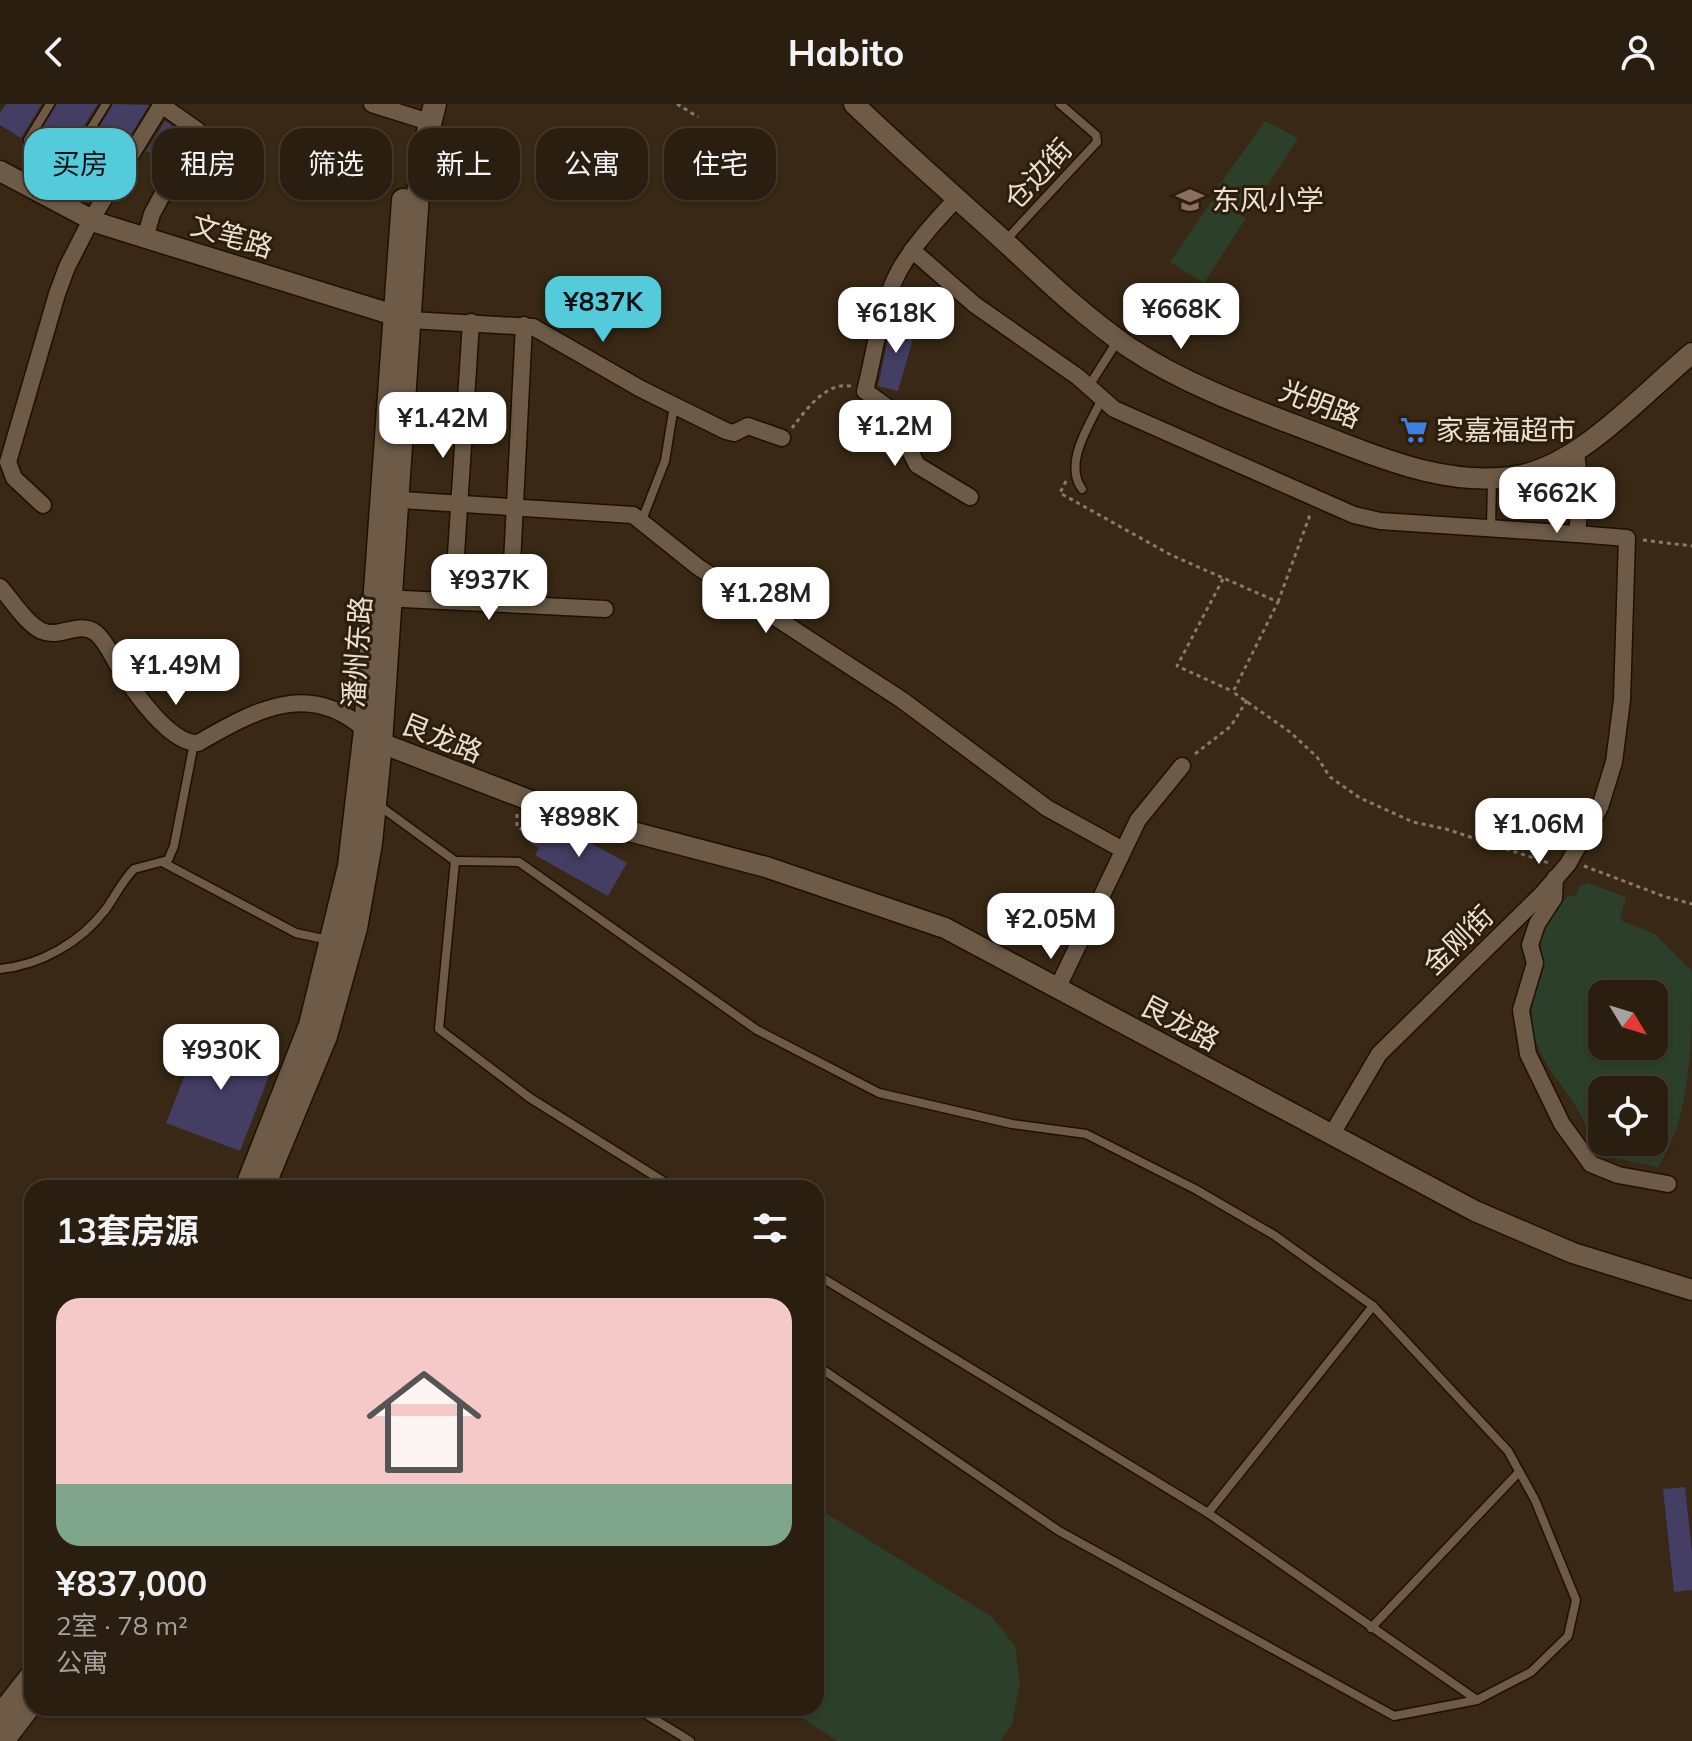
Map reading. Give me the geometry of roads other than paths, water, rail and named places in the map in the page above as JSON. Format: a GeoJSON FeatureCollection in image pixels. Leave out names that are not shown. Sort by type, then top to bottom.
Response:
{"type":"FeatureCollection","features":[{"type":"Feature","properties":{"kind":"main road","name":"潘州东路"},"geometry":{"type":"LineString","coordinates":[[266,1180],[326,1036],[367,799],[402,317],[425,112]]}},
{"type":"Feature","properties":{"kind":"main road","name":"潘州东路"},"geometry":{"type":"LineString","coordinates":[[249,1180],[343,941]]}},
{"type":"Feature","properties":{"kind":"main road"},"geometry":{"type":"LineString","coordinates":[[0,1716],[24,1685]]}},
{"type":"Feature","properties":{"kind":"main road"},"geometry":{"type":"LineString","coordinates":[[4,1739],[24,1713]]}},
{"type":"Feature","properties":{"kind":"street"},"geometry":{"type":"LineString","coordinates":[[43,505],[14,478],[9,467],[9,456],[57,294],[91,220],[161,104],[197,130],[152,214],[145,238]]}},
{"type":"Feature","properties":{"kind":"street"},"geometry":{"type":"LineString","coordinates":[[372,104],[425,112]]}},
{"type":"Feature","properties":{"kind":"street","name":"光明路"},"geometry":{"type":"LineString","coordinates":[[854,104],[1072,304],[1119,340],[1161,366],[1220,395],[1353,448],[1418,469],[1463,478],[1522,475],[1576,453],[1692,353]]}},
{"type":"Feature","properties":{"kind":"street","name":"文笔路"},"geometry":{"type":"LineString","coordinates":[[0,171],[91,220],[402,317]]}},
{"type":"Feature","properties":{"kind":"street"},"geometry":{"type":"LineString","coordinates":[[957,198],[912,250],[893,284],[865,391],[908,422],[910,451],[917,465],[970,497]]}},
{"type":"Feature","properties":{"kind":"street"},"geometry":{"type":"LineString","coordinates":[[912,250],[997,322],[1089,386],[1117,411],[1354,515],[1380,521],[1577,534],[1581,492],[1576,453]]}},
{"type":"Feature","properties":{"kind":"street"},"geometry":{"type":"LineString","coordinates":[[402,317],[536,328],[731,433],[748,426],[782,438]]}},
{"type":"Feature","properties":{"kind":"street"},"geometry":{"type":"LineString","coordinates":[[453,601],[471,322]]}},
{"type":"Feature","properties":{"kind":"street"},"geometry":{"type":"LineString","coordinates":[[510,603],[524,325]]}},
{"type":"Feature","properties":{"kind":"street"},"geometry":{"type":"LineString","coordinates":[[389,499],[629,514],[642,520],[698,567],[902,700],[1047,808],[1123,850]]}},
{"type":"Feature","properties":{"kind":"street","name":"金刚街"},"geometry":{"type":"LineString","coordinates":[[1332,1134],[1379,1054],[1563,869],[1600,807],[1614,762],[1622,700],[1627,538],[1577,534]]}},
{"type":"Feature","properties":{"kind":"street"},"geometry":{"type":"LineString","coordinates":[[0,587],[40,630],[57,633],[82,628],[98,635],[133,690],[180,738],[194,743],[258,710],[289,704],[335,708],[373,737]]}},
{"type":"Feature","properties":{"kind":"street"},"geometry":{"type":"LineString","coordinates":[[382,598],[605,609]]}},
{"type":"Feature","properties":{"kind":"street","name":"艮龙路"},"geometry":{"type":"LineString","coordinates":[[373,737],[568,815],[766,867],[945,928],[1475,1211],[1529,1236],[1692,1290]]}},
{"type":"Feature","properties":{"kind":"street"},"geometry":{"type":"LineString","coordinates":[[1057,989],[1138,820],[1182,766]]}},
{"type":"Feature","properties":{"kind":"street"},"geometry":{"type":"LineString","coordinates":[[1563,869],[1554,898],[1537,924],[1530,945],[1535,963],[1521,1010],[1528,1054],[1562,1124],[1591,1164],[1618,1175],[1668,1184]]}},
{"type":"Feature","properties":{"kind":"lane"},"geometry":{"type":"LineString","coordinates":[[35,128],[50,104]]}},
{"type":"Feature","properties":{"kind":"lane"},"geometry":{"type":"LineString","coordinates":[[91,128],[106,104]]}},
{"type":"Feature","properties":{"kind":"lane","name":"仓边街"},"geometry":{"type":"LineString","coordinates":[[1005,241],[1097,142],[1096,135],[1060,104]]}},
{"type":"Feature","properties":{"kind":"lane"},"geometry":{"type":"LineString","coordinates":[[1089,386],[1119,340]]}},
{"type":"Feature","properties":{"kind":"lane"},"geometry":{"type":"LineString","coordinates":[[1082,489],[1075,474],[1077,458],[1102,398]]}},
{"type":"Feature","properties":{"kind":"lane"},"geometry":{"type":"LineString","coordinates":[[642,520],[665,461],[674,405]]}},
{"type":"Feature","properties":{"kind":"lane"},"geometry":{"type":"LineString","coordinates":[[1491,478],[1491,530]]}},
{"type":"Feature","properties":{"kind":"lane"},"geometry":{"type":"LineString","coordinates":[[164,863],[174,846],[194,743]]}},
{"type":"Feature","properties":{"kind":"lane"},"geometry":{"type":"LineString","coordinates":[[367,799],[455,861],[519,862],[757,1030],[879,1093],[1012,1124],[1086,1134],[1195,1189],[1274,1235],[1373,1306],[1508,1451],[1535,1500],[1576,1600],[1568,1636],[1531,1672],[1477,1700],[1394,1716],[1059,1531],[824,1370]]}},
{"type":"Feature","properties":{"kind":"lane"},"geometry":{"type":"LineString","coordinates":[[455,861],[439,1029],[530,1098],[661,1180]]}},
{"type":"Feature","properties":{"kind":"lane"},"geometry":{"type":"LineString","coordinates":[[0,969],[40,959],[70,944],[102,914],[134,869],[164,863],[296,933],[343,941]]}},
{"type":"Feature","properties":{"kind":"lane"},"geometry":{"type":"LineString","coordinates":[[824,1279],[1208,1513],[1477,1700]]}},
{"type":"Feature","properties":{"kind":"lane"},"geometry":{"type":"LineString","coordinates":[[1208,1513],[1373,1306]]}},
{"type":"Feature","properties":{"kind":"lane"},"geometry":{"type":"LineString","coordinates":[[1371,1628],[1519,1472]]}},
{"type":"Feature","properties":{"kind":"lane"},"geometry":{"type":"LineString","coordinates":[[649,1716],[690,1741]]}},
{"type":"Feature","properties":{"kind":"place","name":"东风小学"},"geometry":{"type":"Point","coordinates":[1190,200]}},
{"type":"Feature","properties":{"kind":"place","name":"家嘉福超市"},"geometry":{"type":"Point","coordinates":[1414,430]}}]}
